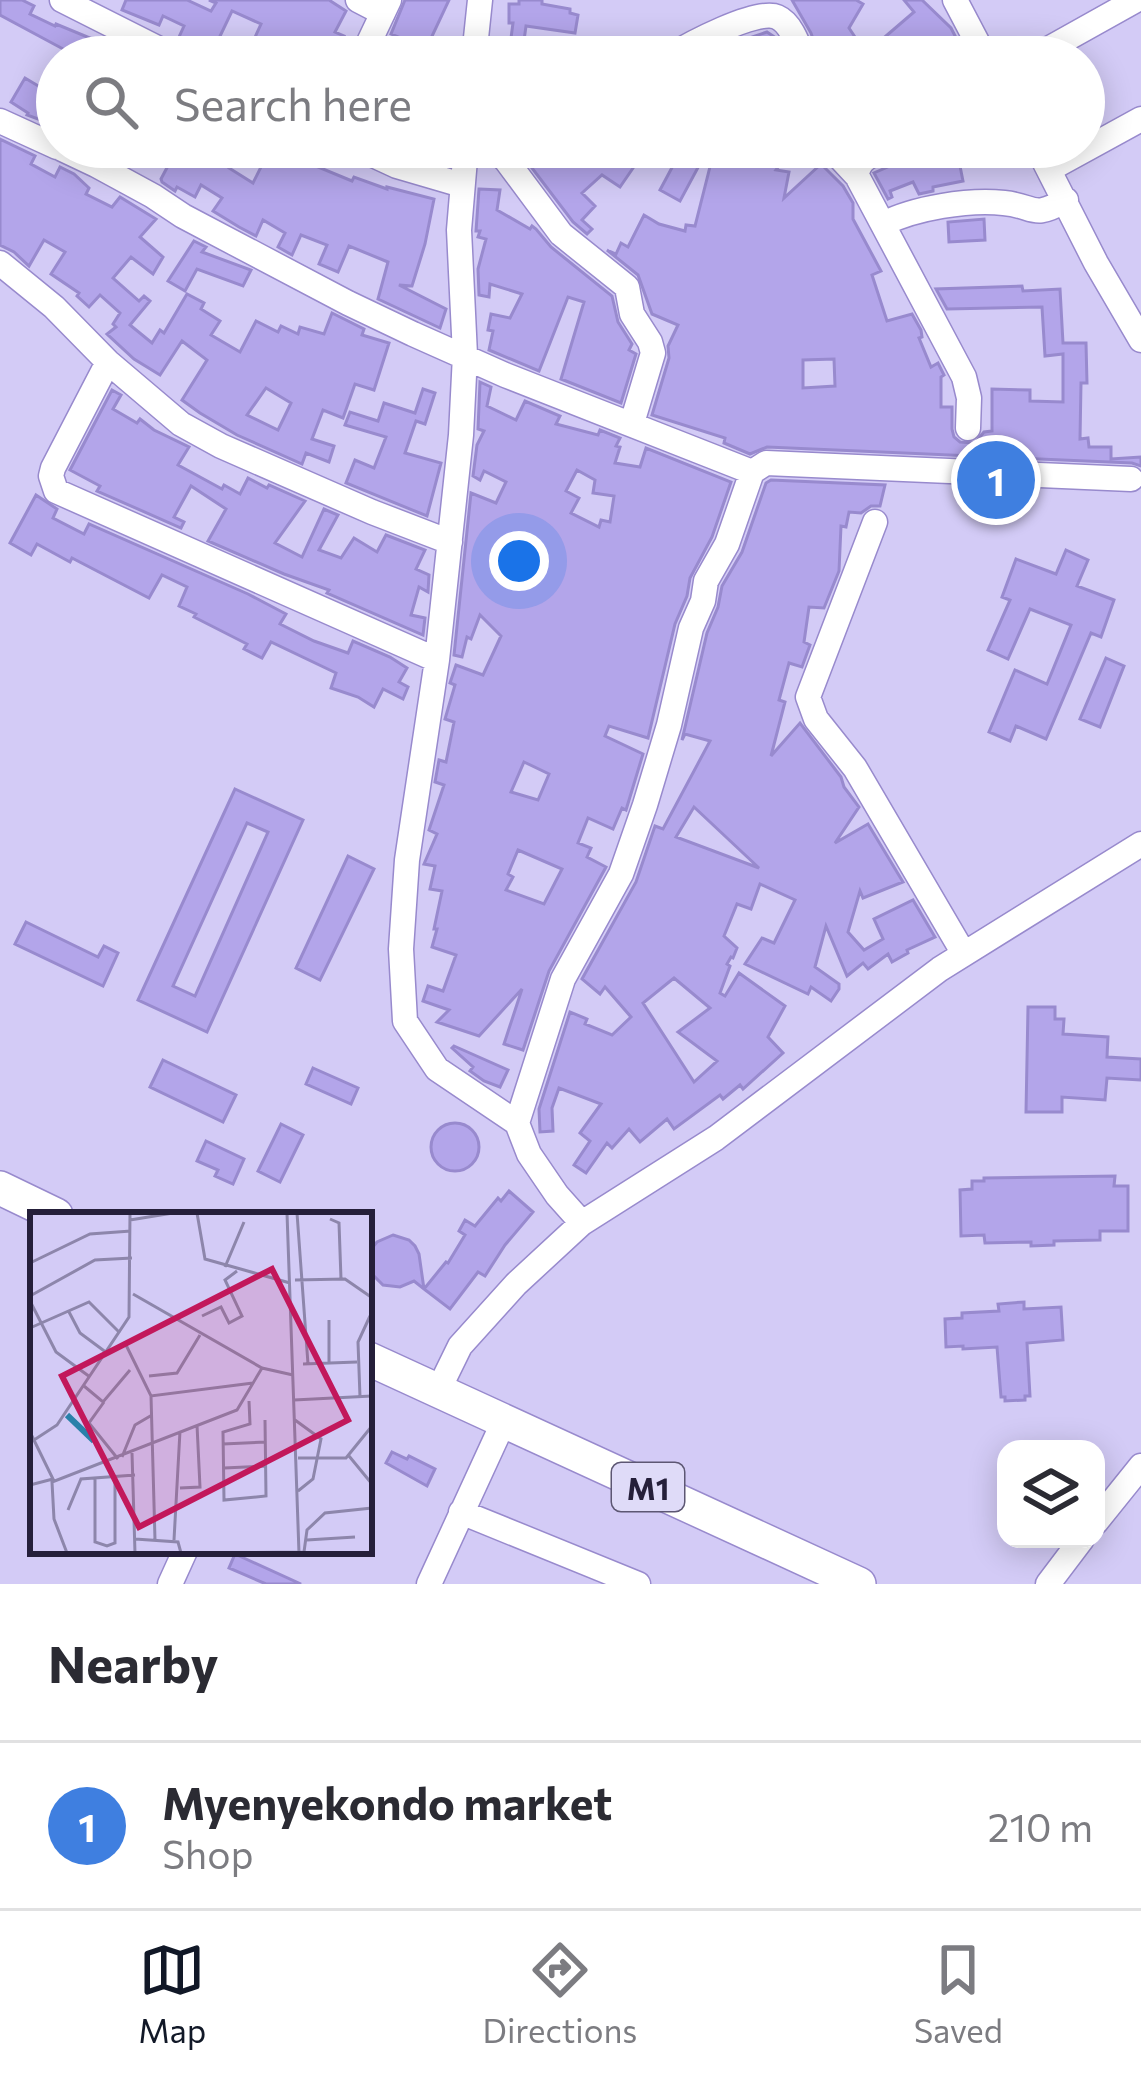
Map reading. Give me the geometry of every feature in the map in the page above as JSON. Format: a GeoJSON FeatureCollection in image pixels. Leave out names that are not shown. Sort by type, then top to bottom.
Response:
{"type":"FeatureCollection","features":[{"type":"Feature","properties":{"kind":"highway"},"geometry":{"type":"LineString","coordinates":[[0,1188],[50,1212]]}},
{"type":"Feature","properties":{"kind":"highway","name":"M1"},"geometry":{"type":"LineString","coordinates":[[372,1360],[859,1584]]}},
{"type":"Feature","properties":{"kind":"street"},"geometry":{"type":"LineString","coordinates":[[62,0],[133,36]]}},
{"type":"Feature","properties":{"kind":"street"},"geometry":{"type":"LineString","coordinates":[[358,0],[386,6],[372,36]]}},
{"type":"Feature","properties":{"kind":"street"},"geometry":{"type":"LineString","coordinates":[[476,36],[480,0]]}},
{"type":"Feature","properties":{"kind":"street"},"geometry":{"type":"LineString","coordinates":[[955,0],[974,36]]}},
{"type":"Feature","properties":{"kind":"street"},"geometry":{"type":"LineString","coordinates":[[1072,36],[1136,0]]}},
{"type":"Feature","properties":{"kind":"street"},"geometry":{"type":"LineString","coordinates":[[711,36],[769,15],[783,20],[793,36]]}},
{"type":"Feature","properties":{"kind":"street"},"geometry":{"type":"LineString","coordinates":[[1105,133],[1141,119]]}},
{"type":"Feature","properties":{"kind":"street"},"geometry":{"type":"LineString","coordinates":[[0,121],[36,137]]}},
{"type":"Feature","properties":{"kind":"street"},"geometry":{"type":"LineString","coordinates":[[103,168],[183,217],[348,304],[505,375],[752,472]]}},
{"type":"Feature","properties":{"kind":"street"},"geometry":{"type":"LineString","coordinates":[[404,168],[462,185]]}},
{"type":"Feature","properties":{"kind":"street"},"geometry":{"type":"LineString","coordinates":[[464,168],[459,230],[465,355],[461,436],[437,660],[407,860],[401,949],[405,1021],[437,1070],[517,1124],[529,1154],[582,1223]]}},
{"type":"Feature","properties":{"kind":"street"},"geometry":{"type":"LineString","coordinates":[[512,168],[561,234],[627,287],[632,314],[653,353],[632,423]]}},
{"type":"Feature","properties":{"kind":"street"},"geometry":{"type":"LineString","coordinates":[[848,168],[884,224],[964,377],[968,428]]}},
{"type":"Feature","properties":{"kind":"street"},"geometry":{"type":"LineString","coordinates":[[857,176],[858,168]]}},
{"type":"Feature","properties":{"kind":"street"},"geometry":{"type":"LineString","coordinates":[[1049,168],[1141,340]]}},
{"type":"Feature","properties":{"kind":"street"},"geometry":{"type":"LineString","coordinates":[[884,224],[918,210],[1006,203],[1037,212],[1066,200]]}},
{"type":"Feature","properties":{"kind":"street"},"geometry":{"type":"LineString","coordinates":[[0,263],[181,424],[372,512],[450,542]]}},
{"type":"Feature","properties":{"kind":"street"},"geometry":{"type":"LineString","coordinates":[[108,362],[53,467],[56,491],[437,660]]}},
{"type":"Feature","properties":{"kind":"street"},"geometry":{"type":"LineString","coordinates":[[517,1124],[566,971],[621,874],[669,725],[706,581],[728,544],[752,472],[766,463],[1131,479]]}},
{"type":"Feature","properties":{"kind":"street"},"geometry":{"type":"LineString","coordinates":[[875,523],[808,697],[816,718],[855,768],[964,954]]}},
{"type":"Feature","properties":{"kind":"street"},"geometry":{"type":"LineString","coordinates":[[438,1391],[460,1346],[516,1283],[582,1223],[716,1138],[964,954],[1141,844]]}},
{"type":"Feature","properties":{"kind":"street"},"geometry":{"type":"LineString","coordinates":[[429,1584],[504,1421]]}},
{"type":"Feature","properties":{"kind":"street"},"geometry":{"type":"LineString","coordinates":[[1105,1511],[1141,1466]]}},
{"type":"Feature","properties":{"kind":"street"},"geometry":{"type":"LineString","coordinates":[[461,1512],[638,1584]]}},
{"type":"Feature","properties":{"kind":"street"},"geometry":{"type":"LineString","coordinates":[[1048,1584],[1075,1548]]}},
{"type":"Feature","properties":{"kind":"street"},"geometry":{"type":"LineString","coordinates":[[170,1584],[184,1554]]}},
{"type":"Feature","properties":{"kind":"building"},"geometry":{"type":"Polygon","coordinates":[[[0,0],[22,0],[34,6],[30,14],[85,36],[39,36],[0,15],[0,0]]]}},
{"type":"Feature","properties":{"kind":"building"},"geometry":{"type":"Polygon","coordinates":[[[126,0],[187,0],[211,11],[216,3],[209,0],[329,0],[346,11],[335,32],[344,36],[256,36],[261,24],[232,11],[220,36],[179,36],[184,26],[163,16],[159,25],[122,10],[126,0]]]}},
{"type":"Feature","properties":{"kind":"building"},"geometry":{"type":"Polygon","coordinates":[[[405,0],[449,0],[432,36],[391,34],[405,0]]]}},
{"type":"Feature","properties":{"kind":"building"},"geometry":{"type":"Polygon","coordinates":[[[519,0],[542,0],[542,4],[570,9],[578,15],[575,33],[526,26],[525,36],[511,36],[509,4],[519,4],[519,0]]]}},
{"type":"Feature","properties":{"kind":"building"},"geometry":{"type":"Polygon","coordinates":[[[792,0],[863,4],[849,28],[854,36],[811,33],[792,0]]]}},
{"type":"Feature","properties":{"kind":"building"},"geometry":{"type":"Polygon","coordinates":[[[904,0],[922,0],[955,36],[886,36],[914,12],[904,0]]]}},
{"type":"Feature","properties":{"kind":"building"},"geometry":{"type":"Polygon","coordinates":[[[25,78],[36,85],[36,118],[11,102],[25,78]]]}},
{"type":"Feature","properties":{"kind":"building"},"geometry":{"type":"Polygon","coordinates":[[[0,139],[35,156],[31,164],[55,177],[60,168],[74,174],[89,188],[86,194],[112,207],[120,197],[156,219],[140,237],[163,257],[153,274],[131,257],[113,278],[139,301],[144,296],[150,301],[130,325],[152,343],[160,330],[164,333],[187,294],[204,303],[201,309],[220,321],[211,335],[240,352],[256,321],[278,332],[281,326],[298,334],[300,327],[324,334],[332,313],[364,329],[362,335],[389,343],[374,390],[355,384],[343,418],[323,410],[312,439],[334,446],[329,462],[306,453],[302,464],[237,435],[182,400],[207,360],[182,341],[160,375],[134,359],[107,334],[116,327],[113,324],[120,313],[100,295],[89,307],[79,293],[51,274],[65,252],[44,240],[29,266],[0,245],[0,139]],[[266,388],[247,415],[278,430],[291,403],[266,388]]]}},
{"type":"Feature","properties":{"kind":"building"},"geometry":{"type":"Polygon","coordinates":[[[167,168],[229,168],[253,183],[260,168],[320,168],[352,181],[354,177],[434,199],[412,286],[399,285],[446,309],[440,328],[378,299],[388,262],[349,246],[338,272],[319,264],[327,245],[301,235],[292,255],[278,247],[285,233],[263,220],[256,236],[213,211],[222,198],[201,185],[195,197],[177,187],[175,191],[161,179],[167,168]]]}},
{"type":"Feature","properties":{"kind":"building"},"geometry":{"type":"Polygon","coordinates":[[[532,168],[633,168],[620,187],[602,175],[582,193],[595,206],[582,220],[592,229],[587,234],[532,168]]]}},
{"type":"Feature","properties":{"kind":"building"},"geometry":{"type":"Polygon","coordinates":[[[672,168],[698,168],[680,201],[660,190],[672,168]]]}},
{"type":"Feature","properties":{"kind":"building"},"geometry":{"type":"Polygon","coordinates":[[[710,168],[789,172],[784,198],[817,168],[825,168],[853,203],[853,219],[881,271],[872,275],[887,321],[912,314],[931,367],[938,363],[944,375],[941,407],[952,407],[952,429],[960,442],[975,443],[984,432],[992,431],[992,389],[1030,390],[1030,401],[1063,402],[1063,354],[1045,356],[1042,307],[947,309],[936,289],[1060,289],[1063,343],[1086,343],[1080,439],[1088,438],[1089,447],[1111,447],[1111,459],[1141,457],[1141,466],[767,447],[750,454],[724,443],[725,438],[652,415],[669,358],[668,346],[678,325],[652,314],[638,275],[607,250],[616,254],[621,243],[628,247],[644,215],[685,231],[686,225],[695,226],[710,168]],[[834,359],[803,360],[803,388],[835,386],[834,359]]]}},
{"type":"Feature","properties":{"kind":"building"},"geometry":{"type":"Polygon","coordinates":[[[885,168],[960,168],[963,181],[919,194],[913,182],[890,191],[888,199],[874,173],[885,168]]]}},
{"type":"Feature","properties":{"kind":"building"},"geometry":{"type":"Polygon","coordinates":[[[479,189],[500,190],[497,210],[532,226],[612,296],[618,322],[632,344],[629,350],[636,354],[621,403],[561,379],[584,302],[568,297],[539,371],[489,350],[491,314],[510,318],[522,294],[490,284],[489,297],[479,295],[478,269],[486,239],[476,231],[479,189]]]}},
{"type":"Feature","properties":{"kind":"building"},"geometry":{"type":"Polygon","coordinates":[[[984,219],[985,240],[949,242],[948,222],[984,219]]]}},
{"type":"Feature","properties":{"kind":"building"},"geometry":{"type":"Polygon","coordinates":[[[194,241],[206,247],[202,252],[251,270],[243,286],[197,269],[185,291],[168,281],[194,241]]]}},
{"type":"Feature","properties":{"kind":"building"},"geometry":{"type":"Polygon","coordinates":[[[480,382],[491,387],[487,406],[516,420],[525,401],[560,416],[556,424],[620,438],[615,463],[640,467],[646,448],[731,482],[675,624],[648,738],[609,726],[605,736],[643,754],[626,810],[622,808],[613,829],[588,818],[578,843],[591,848],[587,857],[606,867],[549,971],[523,1050],[504,1044],[522,989],[479,1036],[437,1022],[449,1010],[423,1001],[428,986],[443,991],[456,955],[432,947],[442,891],[430,889],[435,866],[424,864],[437,834],[429,830],[444,785],[435,782],[439,760],[446,762],[454,722],[445,719],[455,685],[450,683],[456,665],[483,675],[501,636],[480,615],[462,657],[454,655],[471,493],[496,503],[506,482],[484,471],[480,480],[473,476],[484,431],[478,429],[480,382]],[[577,470],[566,491],[579,498],[571,513],[599,527],[601,520],[610,522],[614,496],[593,493],[595,480],[577,470]],[[524,762],[511,792],[538,800],[549,774],[524,762]],[[518,850],[508,874],[513,877],[506,890],[544,904],[562,869],[518,850]]]}},
{"type":"Feature","properties":{"kind":"building"},"geometry":{"type":"Polygon","coordinates":[[[423,389],[435,393],[425,424],[416,421],[405,453],[441,463],[427,516],[346,483],[355,460],[374,468],[386,437],[345,425],[350,412],[378,421],[384,403],[415,413],[423,389]]]}},
{"type":"Feature","properties":{"kind":"building"},"geometry":{"type":"Polygon","coordinates":[[[112,390],[121,395],[113,409],[189,447],[178,465],[222,489],[224,485],[240,494],[248,478],[305,501],[275,543],[302,557],[324,509],[338,515],[319,550],[341,558],[354,538],[377,552],[386,535],[425,550],[416,569],[429,575],[428,592],[419,587],[411,615],[425,618],[423,635],[208,541],[226,509],[191,486],[174,517],[184,522],[181,528],[97,491],[100,486],[70,470],[112,390]]]}},
{"type":"Feature","properties":{"kind":"building"},"geometry":{"type":"Polygon","coordinates":[[[766,483],[885,485],[880,506],[849,512],[846,527],[841,526],[839,571],[824,608],[809,607],[804,642],[810,645],[802,667],[789,663],[771,756],[800,723],[859,807],[835,843],[868,824],[903,882],[863,898],[860,891],[848,932],[864,950],[883,939],[874,919],[913,900],[935,937],[892,962],[888,954],[868,969],[863,963],[847,976],[826,926],[815,967],[839,984],[831,1001],[811,987],[808,994],[745,964],[762,938],[774,943],[795,900],[760,884],[751,909],[737,904],[724,936],[737,948],[727,964],[720,993],[725,996],[739,973],[785,1006],[768,1037],[783,1053],[743,1089],[740,1085],[723,1099],[720,1095],[674,1129],[667,1119],[640,1142],[629,1129],[612,1148],[607,1143],[586,1173],[574,1165],[590,1141],[580,1133],[601,1104],[559,1088],[552,1108],[553,1131],[540,1132],[539,1109],[570,1012],[612,1035],[631,1017],[605,987],[600,994],[582,979],[636,882],[655,826],[663,829],[710,741],[685,734],[682,740],[722,586],[742,552],[766,483]],[[694,807],[676,837],[759,868],[694,807]],[[674,978],[643,1003],[694,1082],[717,1061],[678,1032],[710,1008],[674,978]]]}},
{"type":"Feature","properties":{"kind":"building"},"geometry":{"type":"Polygon","coordinates":[[[36,495],[57,509],[53,518],[84,534],[89,524],[248,594],[286,614],[280,624],[314,641],[348,653],[353,641],[390,657],[407,668],[399,682],[408,687],[403,699],[383,689],[374,707],[331,688],[336,673],[271,642],[262,658],[244,649],[247,644],[179,606],[187,587],[162,575],[149,598],[37,544],[31,555],[10,543],[36,495]]]}},
{"type":"Feature","properties":{"kind":"building"},"geometry":{"type":"Polygon","coordinates":[[[1066,550],[1088,560],[1077,586],[1114,600],[1101,637],[1091,633],[1046,739],[1016,726],[1010,741],[989,732],[1015,670],[1047,684],[1071,625],[1030,609],[1008,659],[988,650],[1010,600],[1002,597],[1016,559],[1056,574],[1066,550]]]}},
{"type":"Feature","properties":{"kind":"building"},"geometry":{"type":"Polygon","coordinates":[[[1106,658],[1124,666],[1100,727],[1080,719],[1106,658]]]}},
{"type":"Feature","properties":{"kind":"building"},"geometry":{"type":"Polygon","coordinates":[[[235,789],[303,820],[207,1032],[138,1000],[235,789]],[[247,823],[173,986],[195,996],[268,832],[247,823]]]}},
{"type":"Feature","properties":{"kind":"building"},"geometry":{"type":"Polygon","coordinates":[[[348,856],[374,869],[320,980],[296,968],[348,856]]]}},
{"type":"Feature","properties":{"kind":"building"},"geometry":{"type":"Polygon","coordinates":[[[26,922],[98,957],[104,946],[118,953],[103,986],[15,944],[26,922]]]}},
{"type":"Feature","properties":{"kind":"building"},"geometry":{"type":"Polygon","coordinates":[[[1028,1007],[1055,1007],[1055,1019],[1064,1019],[1063,1034],[1108,1037],[1107,1057],[1141,1059],[1141,1080],[1107,1078],[1105,1100],[1062,1097],[1062,1112],[1026,1112],[1028,1007]]]}},
{"type":"Feature","properties":{"kind":"building"},"geometry":{"type":"Polygon","coordinates":[[[454,1046],[508,1070],[500,1087],[470,1071],[473,1067],[454,1046]]]}},
{"type":"Feature","properties":{"kind":"building"},"geometry":{"type":"Polygon","coordinates":[[[163,1060],[236,1095],[223,1122],[150,1087],[163,1060]]]}},
{"type":"Feature","properties":{"kind":"building"},"geometry":{"type":"Polygon","coordinates":[[[313,1068],[358,1088],[351,1104],[306,1084],[313,1068]]]}},
{"type":"Feature","properties":{"kind":"building"},"geometry":{"type":"Polygon","coordinates":[[[455,1123],[472,1130],[479,1147],[472,1164],[455,1171],[438,1164],[431,1147],[438,1130],[455,1123]]]}},
{"type":"Feature","properties":{"kind":"building"},"geometry":{"type":"Polygon","coordinates":[[[281,1124],[303,1135],[280,1182],[258,1171],[281,1124]]]}},
{"type":"Feature","properties":{"kind":"building"},"geometry":{"type":"Polygon","coordinates":[[[206,1141],[244,1159],[233,1184],[215,1176],[218,1170],[197,1161],[206,1141]]]}},
{"type":"Feature","properties":{"kind":"building"},"geometry":{"type":"Polygon","coordinates":[[[1115,1176],[1114,1186],[1128,1186],[1128,1231],[1100,1231],[1100,1240],[1031,1246],[1031,1242],[985,1243],[984,1235],[961,1236],[960,1190],[972,1189],[972,1181],[1115,1176]]]}},
{"type":"Feature","properties":{"kind":"building"},"geometry":{"type":"Polygon","coordinates":[[[509,1191],[533,1212],[485,1276],[478,1272],[450,1309],[424,1289],[465,1235],[459,1231],[465,1220],[475,1226],[509,1191]]]}},
{"type":"Feature","properties":{"kind":"building"},"geometry":{"type":"Polygon","coordinates":[[[393,1235],[415,1246],[424,1289],[414,1281],[400,1287],[383,1285],[372,1274],[372,1248],[393,1235]]]}},
{"type":"Feature","properties":{"kind":"building"},"geometry":{"type":"Polygon","coordinates":[[[1024,1302],[1024,1309],[1061,1307],[1063,1340],[1027,1343],[1030,1396],[1005,1401],[997,1347],[946,1347],[945,1319],[1024,1302]]]}},
{"type":"Feature","properties":{"kind":"building"},"geometry":{"type":"Polygon","coordinates":[[[392,1452],[435,1469],[427,1486],[386,1463],[392,1452]]]}},
{"type":"Feature","properties":{"kind":"building"},"geometry":{"type":"Polygon","coordinates":[[[235,1554],[301,1584],[266,1584],[229,1568],[235,1554]]]}},
{"type":"Feature","properties":{"kind":"place","name":"Myenyekondo market"},"geometry":{"type":"Point","coordinates":[996,480]}}]}
